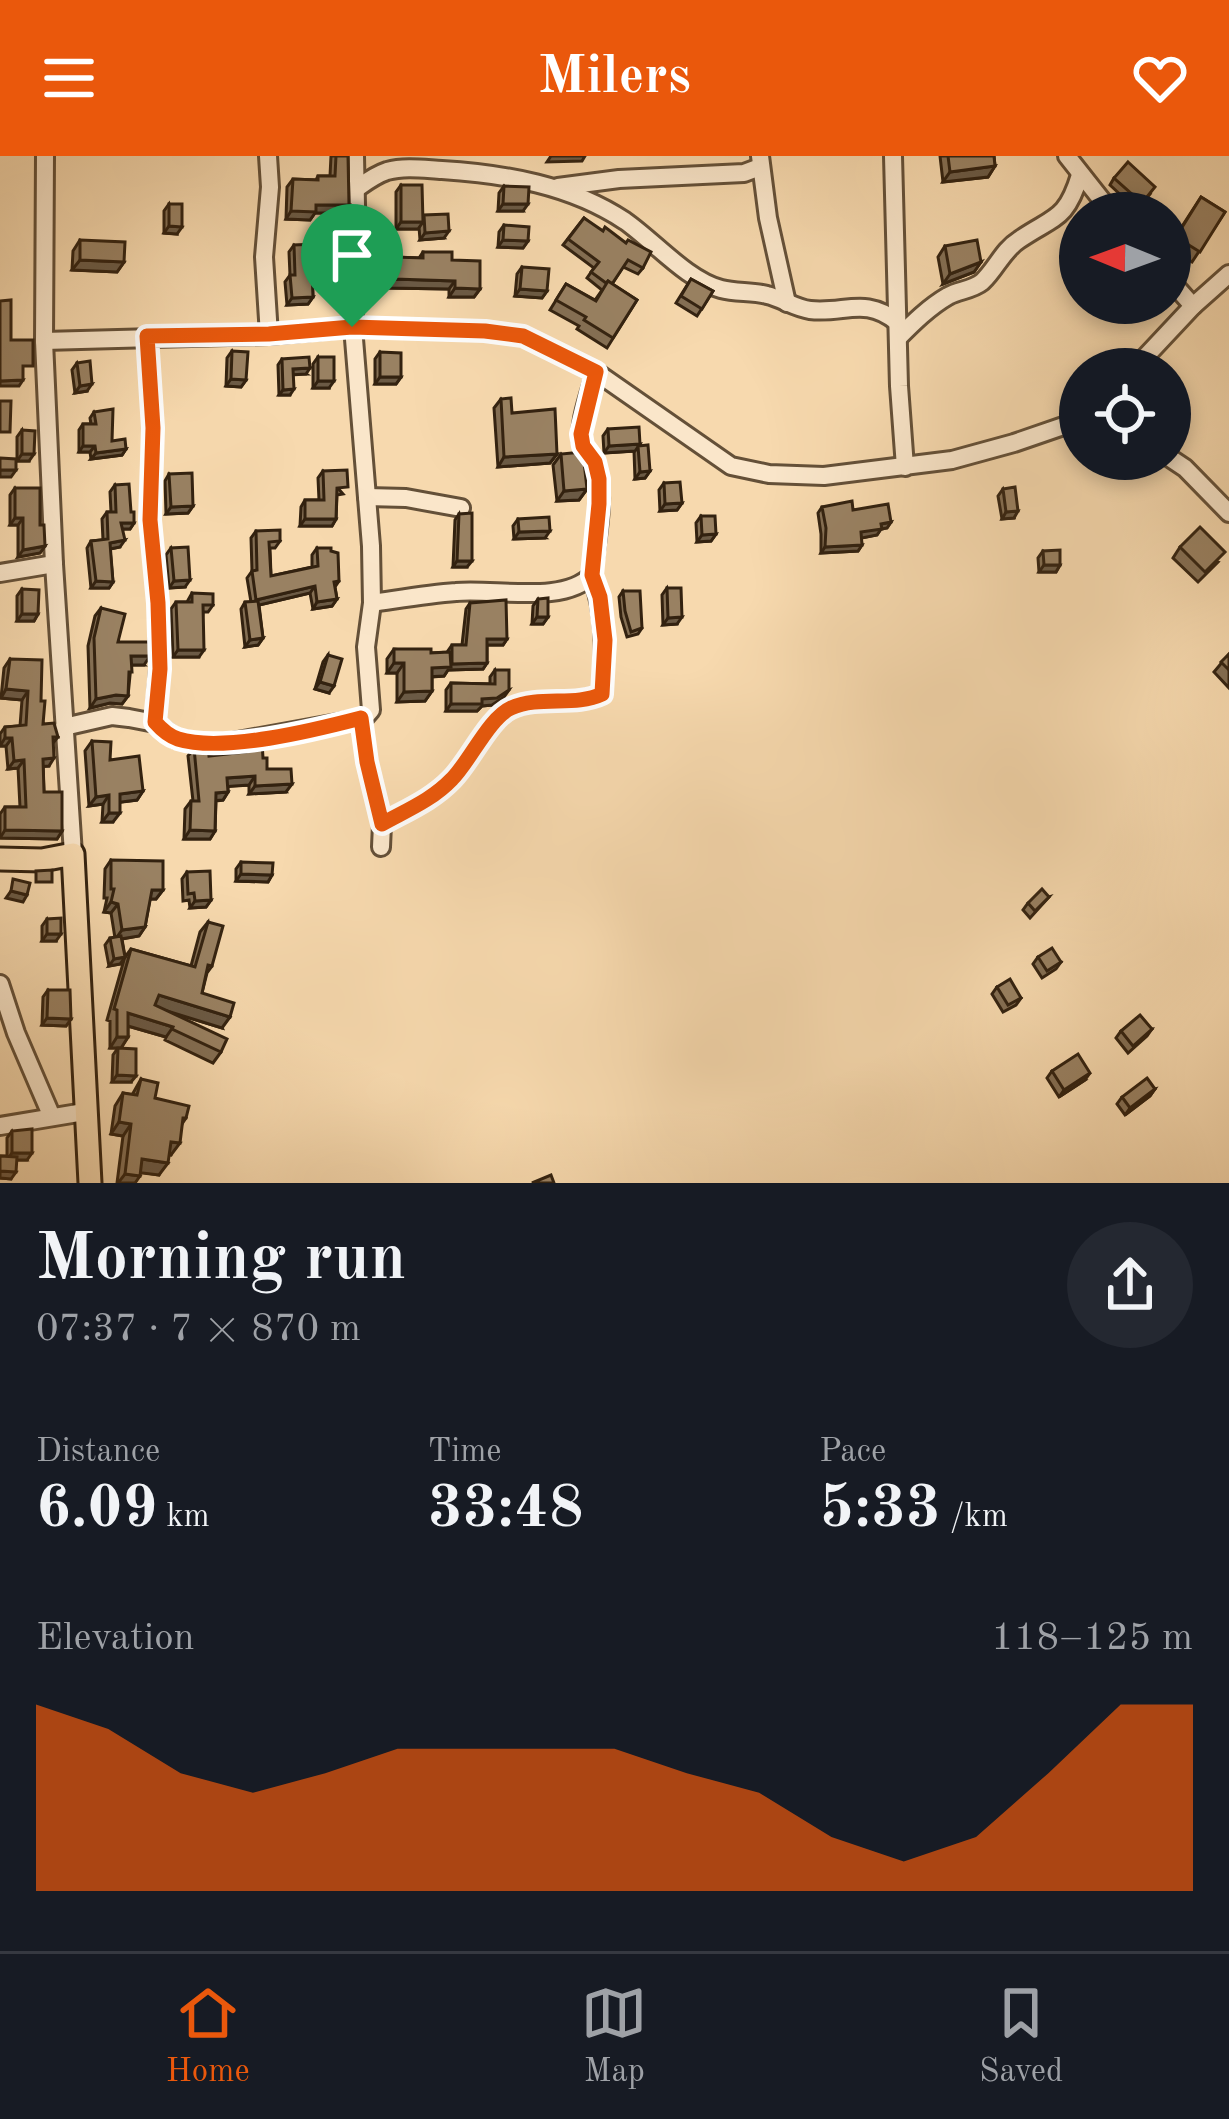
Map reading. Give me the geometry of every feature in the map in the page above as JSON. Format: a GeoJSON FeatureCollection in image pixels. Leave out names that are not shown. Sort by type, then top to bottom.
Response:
{"type":"FeatureCollection","features":[{"type":"Feature","properties":{"kind":"main road"},"geometry":{"type":"LineString","coordinates":[[0,859],[42,860],[73,854],[90,1183]]}},
{"type":"Feature","properties":{"kind":"street"},"geometry":{"type":"LineString","coordinates":[[45,156],[44,340],[73,854]]}},
{"type":"Feature","properties":{"kind":"street"},"geometry":{"type":"LineString","coordinates":[[268,156],[269,334]]}},
{"type":"Feature","properties":{"kind":"street"},"geometry":{"type":"LineString","coordinates":[[64,727],[112,716],[155,722],[176,739],[226,743],[361,718],[370,710],[366,646],[372,603],[371,546],[352,327],[357,274],[355,156]]}},
{"type":"Feature","properties":{"kind":"street"},"geometry":{"type":"LineString","coordinates":[[893,156],[905,467]]}},
{"type":"Feature","properties":{"kind":"street"},"geometry":{"type":"LineString","coordinates":[[1067,156],[1094,192]]}},
{"type":"Feature","properties":{"kind":"street"},"geometry":{"type":"LineString","coordinates":[[551,188],[619,179],[744,173],[760,161],[787,303]]}},
{"type":"Feature","properties":{"kind":"street"},"geometry":{"type":"LineString","coordinates":[[356,189],[374,176],[407,168],[485,174],[551,188],[601,206],[701,281],[719,289],[765,294],[810,310],[879,309],[897,330]]}},
{"type":"Feature","properties":{"kind":"street"},"geometry":{"type":"LineString","coordinates":[[897,330],[953,293],[975,287],[1008,248],[1063,212],[1080,175]]}},
{"type":"Feature","properties":{"kind":"street"},"geometry":{"type":"LineString","coordinates":[[1154,348],[1229,274]]}},
{"type":"Feature","properties":{"kind":"street"},"geometry":{"type":"LineString","coordinates":[[44,340],[352,327],[523,336],[596,372],[731,466],[770,474],[824,476],[952,460],[1059,428]]}},
{"type":"Feature","properties":{"kind":"street"},"geometry":{"type":"LineString","coordinates":[[147,336],[153,428],[150,520],[160,669],[155,722]]}},
{"type":"Feature","properties":{"kind":"street"},"geometry":{"type":"LineString","coordinates":[[382,824],[428,800],[453,778],[506,709],[531,702],[590,700],[602,694],[605,640],[592,575],[599,479],[581,434],[596,372]]}},
{"type":"Feature","properties":{"kind":"street"},"geometry":{"type":"LineString","coordinates":[[1191,474],[1229,512]]}},
{"type":"Feature","properties":{"kind":"street"},"geometry":{"type":"LineString","coordinates":[[367,497],[461,508]]}},
{"type":"Feature","properties":{"kind":"street"},"geometry":{"type":"LineString","coordinates":[[0,573],[54,564]]}},
{"type":"Feature","properties":{"kind":"street"},"geometry":{"type":"LineString","coordinates":[[592,575],[618,587]]}},
{"type":"Feature","properties":{"kind":"street"},"geometry":{"type":"LineString","coordinates":[[372,603],[462,591],[560,590],[582,585],[592,575]]}},
{"type":"Feature","properties":{"kind":"street"},"geometry":{"type":"LineString","coordinates":[[361,718],[382,824],[381,847]]}},
{"type":"Feature","properties":{"kind":"street"},"geometry":{"type":"LineString","coordinates":[[0,984],[52,1118]]}},
{"type":"Feature","properties":{"kind":"street"},"geometry":{"type":"LineString","coordinates":[[0,1126],[84,1112]]}},
{"type":"Feature","properties":{"kind":"building"},"geometry":{"type":"Polygon","coordinates":[[[336,156],[348,156],[349,205],[291,211],[293,179],[335,176],[336,156]]]}},
{"type":"Feature","properties":{"kind":"building"},"geometry":{"type":"Polygon","coordinates":[[[948,156],[994,156],[995,166],[950,172],[948,156]]]}},
{"type":"Feature","properties":{"kind":"building"},"geometry":{"type":"Polygon","coordinates":[[[1128,162],[1155,187],[1151,192],[1130,192],[1114,178],[1128,162]]]}},
{"type":"Feature","properties":{"kind":"building"},"geometry":{"type":"Polygon","coordinates":[[[401,185],[422,185],[423,222],[401,222],[401,185]]]}},
{"type":"Feature","properties":{"kind":"building"},"geometry":{"type":"Polygon","coordinates":[[[504,186],[529,187],[528,204],[503,204],[504,186]]]}},
{"type":"Feature","properties":{"kind":"building"},"geometry":{"type":"Polygon","coordinates":[[[1201,197],[1225,212],[1200,252],[1191,246],[1191,213],[1201,197]]]}},
{"type":"Feature","properties":{"kind":"building"},"geometry":{"type":"Polygon","coordinates":[[[169,204],[182,204],[182,227],[169,226],[169,204]]]}},
{"type":"Feature","properties":{"kind":"building"},"geometry":{"type":"Polygon","coordinates":[[[448,214],[449,231],[425,233],[424,215],[448,214]]]}},
{"type":"Feature","properties":{"kind":"building"},"geometry":{"type":"Polygon","coordinates":[[[584,218],[651,252],[643,268],[628,260],[612,284],[591,272],[599,262],[568,239],[584,218]]]}},
{"type":"Feature","properties":{"kind":"building"},"geometry":{"type":"Polygon","coordinates":[[[504,225],[529,227],[528,241],[503,240],[504,225]]]}},
{"type":"Feature","properties":{"kind":"building"},"geometry":{"type":"Polygon","coordinates":[[[80,240],[125,242],[124,262],[80,260],[80,240]]]}},
{"type":"Feature","properties":{"kind":"building"},"geometry":{"type":"Polygon","coordinates":[[[977,240],[981,262],[950,274],[945,246],[977,240]]]}},
{"type":"Feature","properties":{"kind":"building"},"geometry":{"type":"Polygon","coordinates":[[[316,244],[313,297],[292,298],[294,245],[316,244]]]}},
{"type":"Feature","properties":{"kind":"building"},"geometry":{"type":"Polygon","coordinates":[[[423,252],[452,252],[452,260],[480,261],[480,289],[455,288],[455,281],[394,279],[394,257],[423,258],[423,252]]]}},
{"type":"Feature","properties":{"kind":"building"},"geometry":{"type":"Polygon","coordinates":[[[522,267],[549,269],[547,291],[520,289],[522,267]]]}},
{"type":"Feature","properties":{"kind":"building"},"geometry":{"type":"Polygon","coordinates":[[[691,279],[713,291],[702,309],[681,296],[691,279]]]}},
{"type":"Feature","properties":{"kind":"building"},"geometry":{"type":"Polygon","coordinates":[[[608,281],[637,300],[613,338],[556,300],[566,284],[596,301],[608,281]]]}},
{"type":"Feature","properties":{"kind":"building"},"geometry":{"type":"Polygon","coordinates":[[[11,300],[11,340],[33,340],[33,366],[23,366],[23,380],[0,381],[0,301],[11,300]]]}},
{"type":"Feature","properties":{"kind":"building"},"geometry":{"type":"Polygon","coordinates":[[[232,351],[248,352],[246,380],[231,379],[232,351]]]}},
{"type":"Feature","properties":{"kind":"building"},"geometry":{"type":"Polygon","coordinates":[[[380,352],[401,353],[401,377],[380,377],[380,352]]]}},
{"type":"Feature","properties":{"kind":"building"},"geometry":{"type":"Polygon","coordinates":[[[309,357],[310,368],[293,369],[294,389],[283,390],[282,359],[309,357]]]}},
{"type":"Feature","properties":{"kind":"building"},"geometry":{"type":"Polygon","coordinates":[[[318,357],[334,357],[334,381],[318,381],[318,357]]]}},
{"type":"Feature","properties":{"kind":"building"},"geometry":{"type":"Polygon","coordinates":[[[90,361],[92,384],[80,386],[77,363],[90,361]]]}},
{"type":"Feature","properties":{"kind":"building"},"geometry":{"type":"Polygon","coordinates":[[[511,398],[512,413],[555,409],[557,454],[504,457],[501,399],[511,398]]]}},
{"type":"Feature","properties":{"kind":"building"},"geometry":{"type":"Polygon","coordinates":[[[0,401],[11,401],[10,432],[0,432],[0,401]]]}},
{"type":"Feature","properties":{"kind":"building"},"geometry":{"type":"Polygon","coordinates":[[[113,409],[112,441],[125,439],[126,449],[96,453],[95,446],[83,446],[83,424],[96,424],[94,412],[113,409]]]}},
{"type":"Feature","properties":{"kind":"building"},"geometry":{"type":"Polygon","coordinates":[[[639,427],[640,444],[609,446],[608,429],[639,427]]]}},
{"type":"Feature","properties":{"kind":"building"},"geometry":{"type":"Polygon","coordinates":[[[22,430],[35,431],[34,454],[22,454],[22,430]]]}},
{"type":"Feature","properties":{"kind":"building"},"geometry":{"type":"Polygon","coordinates":[[[648,445],[650,471],[640,472],[638,446],[648,445]]]}},
{"type":"Feature","properties":{"kind":"building"},"geometry":{"type":"Polygon","coordinates":[[[583,452],[587,489],[564,491],[561,454],[583,452]]]}},
{"type":"Feature","properties":{"kind":"building"},"geometry":{"type":"Polygon","coordinates":[[[0,458],[16,459],[16,470],[0,470],[0,458]]]}},
{"type":"Feature","properties":{"kind":"building"},"geometry":{"type":"Polygon","coordinates":[[[347,470],[348,487],[337,488],[336,519],[305,519],[305,500],[324,500],[323,471],[347,470]]]}},
{"type":"Feature","properties":{"kind":"building"},"geometry":{"type":"Polygon","coordinates":[[[192,473],[193,506],[171,507],[169,474],[192,473]]]}},
{"type":"Feature","properties":{"kind":"building"},"geometry":{"type":"Polygon","coordinates":[[[680,482],[682,503],[665,504],[664,483],[680,482]]]}},
{"type":"Feature","properties":{"kind":"building"},"geometry":{"type":"Polygon","coordinates":[[[129,484],[134,523],[121,523],[125,540],[110,543],[113,582],[96,581],[91,541],[108,539],[107,512],[116,512],[115,485],[129,484]]]}},
{"type":"Feature","properties":{"kind":"building"},"geometry":{"type":"Polygon","coordinates":[[[1015,487],[1018,511],[1006,512],[1003,489],[1015,487]]]}},
{"type":"Feature","properties":{"kind":"building"},"geometry":{"type":"Polygon","coordinates":[[[15,488],[40,488],[45,546],[23,550],[23,518],[15,518],[15,488]]]}},
{"type":"Feature","properties":{"kind":"building"},"geometry":{"type":"Polygon","coordinates":[[[852,501],[853,510],[888,504],[891,522],[881,524],[882,529],[861,532],[862,545],[825,547],[822,507],[852,501]]]}},
{"type":"Feature","properties":{"kind":"building"},"geometry":{"type":"Polygon","coordinates":[[[472,513],[472,561],[457,561],[459,514],[472,513]]]}},
{"type":"Feature","properties":{"kind":"building"},"geometry":{"type":"Polygon","coordinates":[[[701,516],[715,516],[716,534],[702,535],[701,516]]]}},
{"type":"Feature","properties":{"kind":"building"},"geometry":{"type":"Polygon","coordinates":[[[549,517],[550,531],[519,532],[518,519],[549,517]]]}},
{"type":"Feature","properties":{"kind":"building"},"geometry":{"type":"Polygon","coordinates":[[[1200,527],[1225,552],[1205,572],[1180,547],[1200,527]]]}},
{"type":"Feature","properties":{"kind":"building"},"geometry":{"type":"Polygon","coordinates":[[[280,530],[280,541],[269,542],[271,576],[318,566],[317,548],[331,548],[338,553],[337,599],[317,602],[315,586],[256,600],[252,571],[257,570],[256,531],[280,530]]]}},
{"type":"Feature","properties":{"kind":"building"},"geometry":{"type":"Polygon","coordinates":[[[188,547],[190,580],[174,581],[171,548],[188,547]]]}},
{"type":"Feature","properties":{"kind":"building"},"geometry":{"type":"Polygon","coordinates":[[[1060,550],[1060,565],[1044,565],[1043,551],[1060,550]]]}},
{"type":"Feature","properties":{"kind":"building"},"geometry":{"type":"Polygon","coordinates":[[[667,588],[681,588],[682,617],[668,618],[667,588]]]}},
{"type":"Feature","properties":{"kind":"building"},"geometry":{"type":"Polygon","coordinates":[[[22,589],[39,590],[38,614],[22,614],[22,589]]]}},
{"type":"Feature","properties":{"kind":"building"},"geometry":{"type":"Polygon","coordinates":[[[623,591],[640,591],[642,628],[631,632],[625,611],[623,591]]]}},
{"type":"Feature","properties":{"kind":"building"},"geometry":{"type":"Polygon","coordinates":[[[192,593],[213,594],[213,605],[203,605],[204,650],[178,650],[176,602],[192,602],[192,593]]]}},
{"type":"Feature","properties":{"kind":"building"},"geometry":{"type":"Polygon","coordinates":[[[548,598],[548,617],[537,617],[538,599],[548,598]]]}},
{"type":"Feature","properties":{"kind":"building"},"geometry":{"type":"Polygon","coordinates":[[[506,600],[507,639],[487,639],[487,663],[452,664],[452,645],[466,645],[470,603],[506,600]]]}},
{"type":"Feature","properties":{"kind":"building"},"geometry":{"type":"Polygon","coordinates":[[[258,601],[263,638],[250,640],[245,602],[258,601]]]}},
{"type":"Feature","properties":{"kind":"building"},"geometry":{"type":"Polygon","coordinates":[[[101,608],[125,614],[118,642],[149,642],[150,656],[131,656],[128,696],[96,699],[94,638],[101,608]]]}},
{"type":"Feature","properties":{"kind":"building"},"geometry":{"type":"Polygon","coordinates":[[[394,649],[450,652],[451,667],[432,668],[432,691],[404,692],[404,663],[394,663],[394,649]]]}},
{"type":"Feature","properties":{"kind":"building"},"geometry":{"type":"Polygon","coordinates":[[[328,655],[342,659],[334,686],[320,682],[328,655]]]}},
{"type":"Feature","properties":{"kind":"building"},"geometry":{"type":"Polygon","coordinates":[[[10,659],[42,660],[43,724],[54,723],[58,737],[53,737],[54,758],[43,759],[44,792],[62,792],[62,831],[5,830],[5,807],[26,807],[24,760],[14,761],[12,738],[5,738],[5,727],[26,725],[28,691],[6,689],[10,659]]]}},
{"type":"Feature","properties":{"kind":"building"},"geometry":{"type":"Polygon","coordinates":[[[495,670],[509,670],[509,690],[497,698],[482,699],[482,704],[451,704],[451,683],[495,684],[495,670]]]}},
{"type":"Feature","properties":{"kind":"building"},"geometry":{"type":"Polygon","coordinates":[[[92,741],[111,742],[110,760],[139,756],[143,791],[120,794],[120,813],[109,813],[109,795],[96,797],[92,741]]]}},
{"type":"Feature","properties":{"kind":"building"},"geometry":{"type":"Polygon","coordinates":[[[262,742],[267,769],[291,769],[292,784],[255,786],[255,776],[227,778],[228,792],[216,793],[215,831],[190,830],[191,801],[199,801],[194,748],[208,747],[209,756],[246,752],[246,745],[262,742]]]}},
{"type":"Feature","properties":{"kind":"building"},"geometry":{"type":"Polygon","coordinates":[[[111,860],[163,861],[163,890],[152,890],[145,927],[122,930],[118,904],[111,902],[111,860]]]}},
{"type":"Feature","properties":{"kind":"building"},"geometry":{"type":"Polygon","coordinates":[[[241,862],[273,863],[272,875],[241,874],[241,862]]]}},
{"type":"Feature","properties":{"kind":"building"},"geometry":{"type":"Polygon","coordinates":[[[52,870],[52,882],[36,882],[36,871],[52,870]]]}},
{"type":"Feature","properties":{"kind":"building"},"geometry":{"type":"Polygon","coordinates":[[[210,871],[211,900],[195,901],[194,893],[188,894],[187,872],[210,871]]]}},
{"type":"Feature","properties":{"kind":"building"},"geometry":{"type":"Polygon","coordinates":[[[13,879],[30,883],[27,895],[11,891],[13,879]]]}},
{"type":"Feature","properties":{"kind":"building"},"geometry":{"type":"Polygon","coordinates":[[[1042,889],[1049,897],[1035,911],[1028,903],[1042,889]]]}},
{"type":"Feature","properties":{"kind":"building"},"geometry":{"type":"Polygon","coordinates":[[[61,918],[61,934],[47,934],[47,919],[61,918]]]}},
{"type":"Feature","properties":{"kind":"building"},"geometry":{"type":"Polygon","coordinates":[[[208,922],[223,926],[202,993],[234,1003],[230,1017],[159,995],[155,1005],[227,1039],[221,1052],[173,1027],[128,1013],[128,1037],[117,1037],[114,1009],[131,949],[195,967],[208,922]]]}},
{"type":"Feature","properties":{"kind":"building"},"geometry":{"type":"Polygon","coordinates":[[[121,936],[125,957],[114,959],[110,938],[121,936]]]}},
{"type":"Feature","properties":{"kind":"building"},"geometry":{"type":"Polygon","coordinates":[[[1052,948],[1061,962],[1047,971],[1038,957],[1052,948]]]}},
{"type":"Feature","properties":{"kind":"building"},"geometry":{"type":"Polygon","coordinates":[[[1010,979],[1021,998],[1008,1005],[997,987],[1010,979]]]}},
{"type":"Feature","properties":{"kind":"building"},"geometry":{"type":"Polygon","coordinates":[[[48,990],[70,990],[71,1019],[47,1018],[48,990]]]}},
{"type":"Feature","properties":{"kind":"building"},"geometry":{"type":"Polygon","coordinates":[[[1140,1015],[1152,1029],[1133,1046],[1121,1031],[1140,1015]]]}},
{"type":"Feature","properties":{"kind":"building"},"geometry":{"type":"Polygon","coordinates":[[[118,1048],[136,1049],[136,1076],[117,1075],[118,1048]]]}},
{"type":"Feature","properties":{"kind":"building"},"geometry":{"type":"Polygon","coordinates":[[[1078,1054],[1090,1073],[1064,1090],[1052,1071],[1078,1054]]]}},
{"type":"Feature","properties":{"kind":"building"},"geometry":{"type":"Polygon","coordinates":[[[1147,1078],[1155,1089],[1130,1108],[1122,1097],[1147,1078]]]}},
{"type":"Feature","properties":{"kind":"building"},"geometry":{"type":"Polygon","coordinates":[[[141,1079],[158,1083],[155,1098],[189,1106],[180,1143],[171,1142],[168,1163],[142,1159],[140,1176],[125,1174],[131,1124],[119,1122],[123,1093],[137,1095],[141,1079]]]}},
{"type":"Feature","properties":{"kind":"building"},"geometry":{"type":"Polygon","coordinates":[[[32,1129],[32,1153],[12,1153],[12,1131],[32,1129]]]}},
{"type":"Feature","properties":{"kind":"building"},"geometry":{"type":"Polygon","coordinates":[[[0,1156],[17,1157],[16,1172],[0,1171],[0,1156]]]}},
{"type":"Feature","properties":{"kind":"route"},"geometry":{"type":"LineString","coordinates":[[352,327],[523,336],[596,372],[581,434],[599,479],[592,575],[605,640],[602,694],[590,700],[531,702],[506,709],[453,778],[428,800],[382,824],[361,718],[226,743],[176,739],[155,722],[160,669],[150,520],[153,428],[147,336],[352,327]]}}]}
